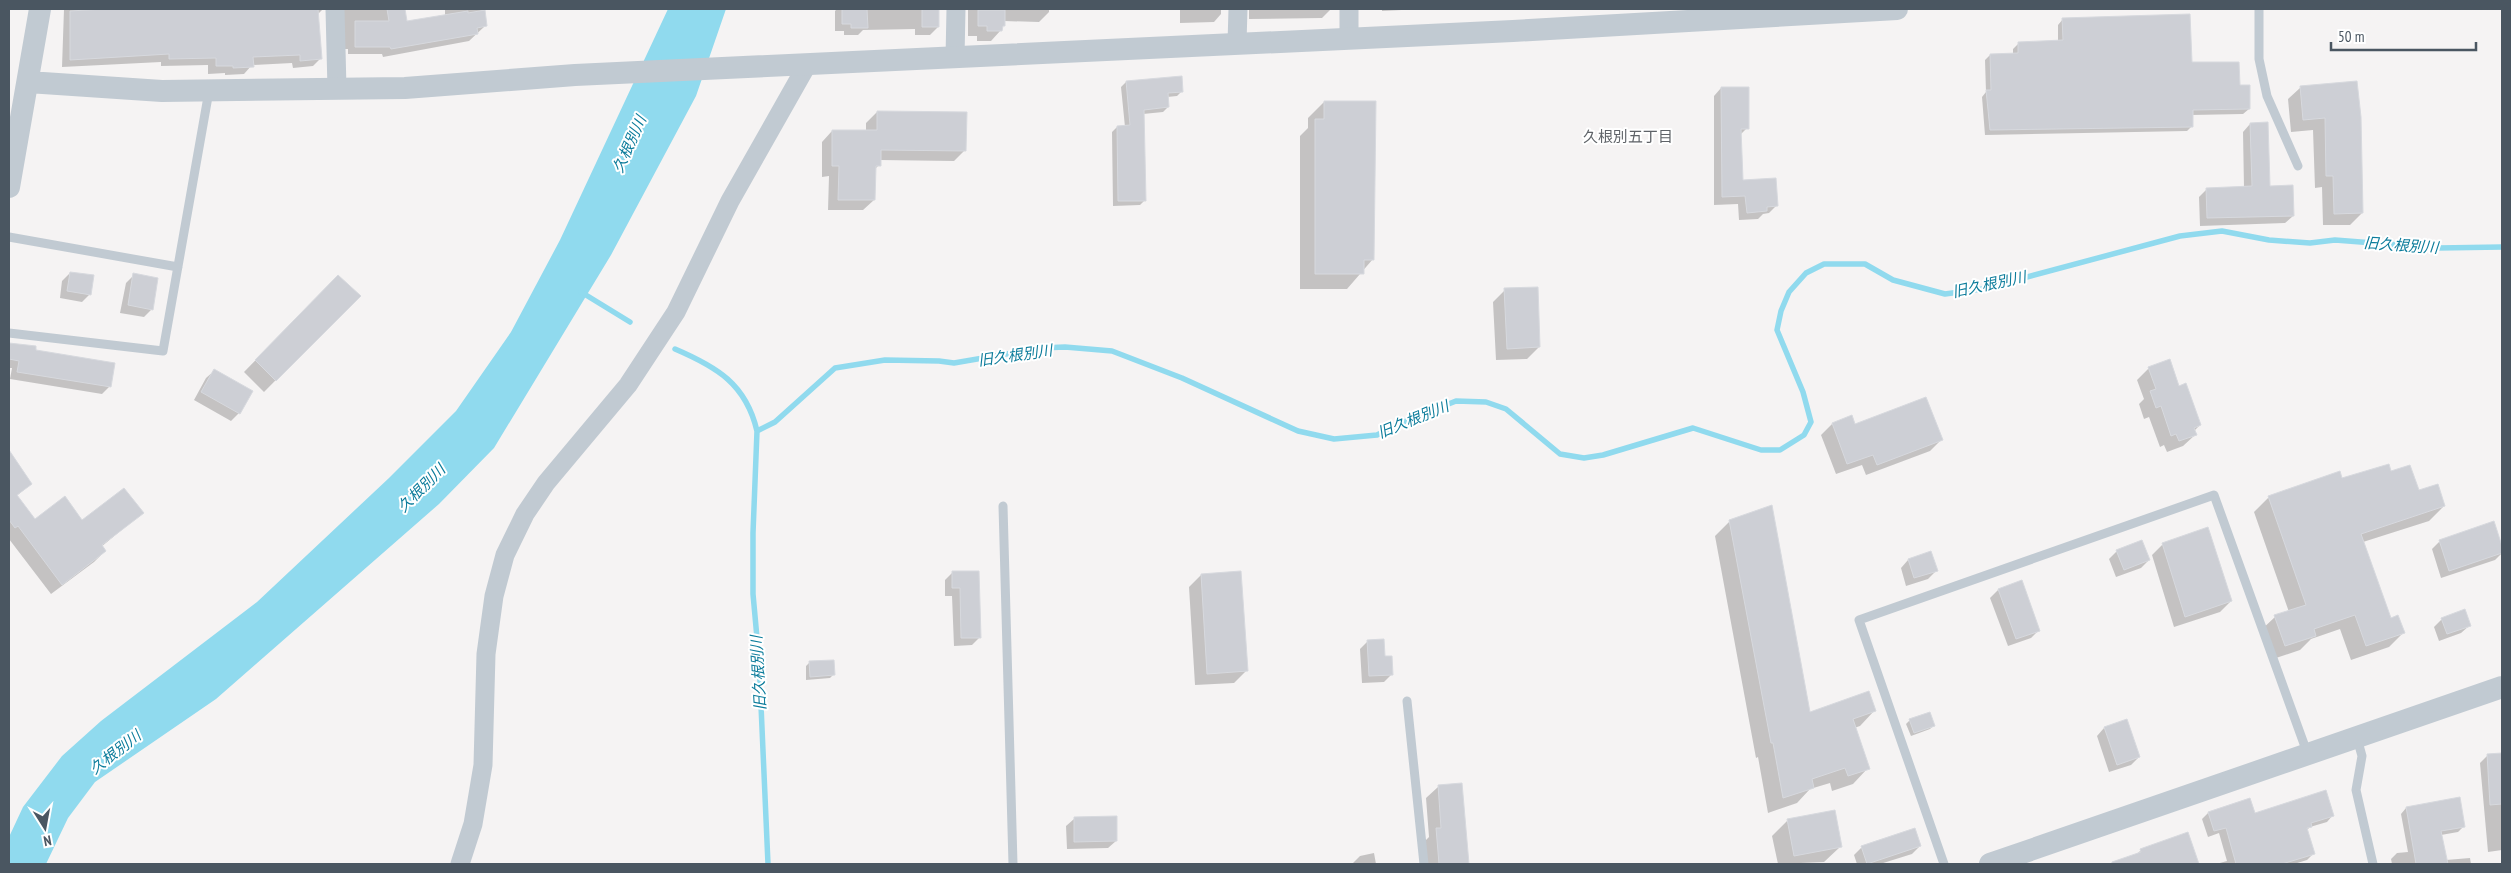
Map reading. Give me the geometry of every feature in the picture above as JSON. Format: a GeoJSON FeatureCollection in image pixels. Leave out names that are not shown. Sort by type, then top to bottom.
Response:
{"type":"FeatureCollection","features":[{"type":"Feature","properties":{"kind":"street"},"geometry":{"type":"LineString","coordinates":[[9,187],[12,155],[28,82],[40,9]]}},
{"type":"Feature","properties":{"kind":"street"},"geometry":{"type":"LineString","coordinates":[[335,9],[337,89]]}},
{"type":"Feature","properties":{"kind":"street"},"geometry":{"type":"LineString","coordinates":[[955,58],[956,9]]}},
{"type":"Feature","properties":{"kind":"street"},"geometry":{"type":"LineString","coordinates":[[1237,43],[1238,9]]}},
{"type":"Feature","properties":{"kind":"street"},"geometry":{"type":"LineString","coordinates":[[1349,38],[1350,9]]}},
{"type":"Feature","properties":{"kind":"street"},"geometry":{"type":"LineString","coordinates":[[28,82],[162,91],[405,88],[576,75],[1349,38],[1656,16],[1896,9]]}},
{"type":"Feature","properties":{"kind":"street"},"geometry":{"type":"LineString","coordinates":[[460,864],[473,824],[483,765],[486,654],[494,596],[505,555],[526,514],[546,483],[628,385],[676,312],[730,201],[807,65]]}},
{"type":"Feature","properties":{"kind":"street"},"geometry":{"type":"LineString","coordinates":[[1990,864],[2502,687]]}},
{"type":"Feature","properties":{"kind":"lane"},"geometry":{"type":"LineString","coordinates":[[2259,9],[2259,59],[2267,96],[2298,166]]}},
{"type":"Feature","properties":{"kind":"lane"},"geometry":{"type":"LineString","coordinates":[[9,333],[163,351],[209,90]]}},
{"type":"Feature","properties":{"kind":"lane"},"geometry":{"type":"LineString","coordinates":[[9,237],[178,267]]}},
{"type":"Feature","properties":{"kind":"lane"},"geometry":{"type":"LineString","coordinates":[[1944,864],[1858,620],[2214,495],[2308,755]]}},
{"type":"Feature","properties":{"kind":"lane"},"geometry":{"type":"LineString","coordinates":[[1003,506],[1013,864]]}},
{"type":"Feature","properties":{"kind":"lane"},"geometry":{"type":"LineString","coordinates":[[1407,701],[1424,864]]}},
{"type":"Feature","properties":{"kind":"lane"},"geometry":{"type":"LineString","coordinates":[[2357,738],[2362,756],[2356,790],[2374,864]]}},
{"type":"Feature","properties":{"kind":"water","name":"久根別川"},"geometry":{"type":"Polygon","coordinates":[[[668,9],[726,9],[696,96],[611,255],[494,448],[439,504],[216,699],[95,782],[68,818],[46,864],[9,864],[9,837],[23,807],[62,756],[101,721],[257,602],[389,478],[456,411],[511,332],[560,240],[668,9]]]}},
{"type":"Feature","properties":{"kind":"building"},"geometry":{"type":"Polygon","coordinates":[[[104,9],[318,9],[322,59],[300,61],[300,55],[253,57],[254,67],[233,68],[233,66],[216,66],[216,58],[169,59],[169,54],[70,60],[70,11],[104,9]]]}},
{"type":"Feature","properties":{"kind":"building"},"geometry":{"type":"Polygon","coordinates":[[[387,9],[405,9],[407,21],[485,10],[487,26],[477,28],[478,34],[391,49],[390,47],[355,47],[355,21],[389,21],[387,9]]]}},
{"type":"Feature","properties":{"kind":"building"},"geometry":{"type":"Polygon","coordinates":[[[842,9],[867,9],[868,28],[851,28],[851,24],[842,24],[842,9]]]}},
{"type":"Feature","properties":{"kind":"building"},"geometry":{"type":"Polygon","coordinates":[[[922,9],[939,9],[939,27],[922,27],[922,9]]]}},
{"type":"Feature","properties":{"kind":"building"},"geometry":{"type":"Polygon","coordinates":[[[978,10],[1005,10],[1005,26],[1003,26],[1002,31],[987,31],[987,26],[978,26],[978,10]]]}},
{"type":"Feature","properties":{"kind":"building"},"geometry":{"type":"Polygon","coordinates":[[[2190,14],[2192,62],[2239,62],[2240,85],[2250,85],[2250,109],[2193,110],[2193,127],[1990,130],[1986,90],[1991,90],[1990,54],[2018,53],[2018,42],[2063,40],[2062,18],[2190,14]]]}},
{"type":"Feature","properties":{"kind":"building"},"geometry":{"type":"Polygon","coordinates":[[[1182,76],[1183,92],[1168,93],[1169,107],[1144,110],[1146,201],[1118,201],[1117,126],[1130,125],[1126,81],[1182,76]]]}},
{"type":"Feature","properties":{"kind":"building"},"geometry":{"type":"Polygon","coordinates":[[[2357,81],[2361,117],[2363,213],[2334,214],[2333,176],[2326,176],[2325,118],[2303,120],[2300,86],[2357,81]]]}},
{"type":"Feature","properties":{"kind":"building"},"geometry":{"type":"Polygon","coordinates":[[[1721,87],[1749,87],[1749,129],[1741,129],[1743,180],[1776,178],[1778,206],[1767,207],[1767,211],[1747,213],[1745,196],[1722,197],[1721,87]]]}},
{"type":"Feature","properties":{"kind":"building"},"geometry":{"type":"Polygon","coordinates":[[[1324,101],[1376,101],[1374,260],[1364,260],[1364,274],[1315,274],[1315,119],[1324,119],[1324,101]]]}},
{"type":"Feature","properties":{"kind":"building"},"geometry":{"type":"Polygon","coordinates":[[[877,111],[967,112],[966,151],[881,150],[881,166],[876,166],[875,200],[838,200],[839,166],[832,166],[832,130],[877,130],[877,111]]]}},
{"type":"Feature","properties":{"kind":"building"},"geometry":{"type":"Polygon","coordinates":[[[2268,122],[2270,186],[2293,185],[2294,216],[2207,218],[2206,188],[2252,186],[2250,123],[2268,122]]]}},
{"type":"Feature","properties":{"kind":"building"},"geometry":{"type":"Polygon","coordinates":[[[70,272],[94,275],[91,295],[67,291],[70,272]]]}},
{"type":"Feature","properties":{"kind":"building"},"geometry":{"type":"Polygon","coordinates":[[[133,273],[158,278],[153,310],[128,305],[133,273]]]}},
{"type":"Feature","properties":{"kind":"building"},"geometry":{"type":"Polygon","coordinates":[[[338,275],[361,296],[276,381],[255,360],[338,275]]]}},
{"type":"Feature","properties":{"kind":"building"},"geometry":{"type":"Polygon","coordinates":[[[1538,287],[1540,347],[1507,349],[1504,288],[1538,287]]]}},
{"type":"Feature","properties":{"kind":"building"},"geometry":{"type":"Polygon","coordinates":[[[9,343],[36,346],[36,350],[115,363],[111,387],[17,372],[19,361],[9,359],[9,343]]]}},
{"type":"Feature","properties":{"kind":"building"},"geometry":{"type":"Polygon","coordinates":[[[2170,359],[2179,386],[2186,383],[2201,425],[2194,428],[2197,435],[2179,441],[2176,434],[2171,436],[2161,406],[2156,408],[2150,391],[2156,389],[2148,367],[2170,359]]]}},
{"type":"Feature","properties":{"kind":"building"},"geometry":{"type":"Polygon","coordinates":[[[214,369],[253,391],[240,414],[201,392],[214,369]]]}},
{"type":"Feature","properties":{"kind":"building"},"geometry":{"type":"Polygon","coordinates":[[[1926,397],[1943,440],[1877,465],[1873,455],[1847,464],[1832,423],[1852,415],[1855,424],[1926,397]]]}},
{"type":"Feature","properties":{"kind":"building"},"geometry":{"type":"Polygon","coordinates":[[[9,450],[32,484],[17,495],[35,519],[65,496],[82,520],[124,488],[144,513],[102,545],[106,551],[62,585],[18,526],[15,528],[9,520],[9,450]]]}},
{"type":"Feature","properties":{"kind":"building"},"geometry":{"type":"Polygon","coordinates":[[[2389,464],[2391,471],[2410,465],[2419,490],[2438,484],[2445,506],[2361,534],[2391,618],[2398,615],[2405,633],[2366,646],[2355,615],[2314,629],[2316,636],[2285,646],[2274,615],[2306,605],[2268,496],[2340,471],[2342,478],[2389,464]]]}},
{"type":"Feature","properties":{"kind":"building"},"geometry":{"type":"Polygon","coordinates":[[[1772,505],[1810,712],[1869,691],[1876,711],[1853,719],[1870,769],[1848,776],[1845,768],[1812,779],[1814,788],[1783,798],[1729,520],[1772,505]]]}},
{"type":"Feature","properties":{"kind":"building"},"geometry":{"type":"Polygon","coordinates":[[[2494,521],[2502,546],[2502,553],[2449,571],[2439,540],[2494,521]]]}},
{"type":"Feature","properties":{"kind":"building"},"geometry":{"type":"Polygon","coordinates":[[[2208,527],[2232,601],[2185,617],[2162,543],[2208,527]]]}},
{"type":"Feature","properties":{"kind":"building"},"geometry":{"type":"Polygon","coordinates":[[[2142,540],[2150,560],[2124,570],[2116,550],[2142,540]]]}},
{"type":"Feature","properties":{"kind":"building"},"geometry":{"type":"Polygon","coordinates":[[[1931,551],[1938,571],[1914,578],[1908,559],[1931,551]]]}},
{"type":"Feature","properties":{"kind":"building"},"geometry":{"type":"Polygon","coordinates":[[[952,571],[979,571],[981,638],[961,638],[960,588],[952,588],[952,571]]]}},
{"type":"Feature","properties":{"kind":"building"},"geometry":{"type":"Polygon","coordinates":[[[1241,571],[1248,671],[1207,674],[1201,574],[1241,571]]]}},
{"type":"Feature","properties":{"kind":"building"},"geometry":{"type":"Polygon","coordinates":[[[2022,580],[2040,631],[2016,639],[1998,589],[2022,580]]]}},
{"type":"Feature","properties":{"kind":"building"},"geometry":{"type":"Polygon","coordinates":[[[2465,609],[2471,626],[2447,634],[2441,618],[2465,609]]]}},
{"type":"Feature","properties":{"kind":"building"},"geometry":{"type":"Polygon","coordinates":[[[1384,639],[1385,656],[1392,656],[1393,675],[1369,676],[1367,640],[1384,639]]]}},
{"type":"Feature","properties":{"kind":"building"},"geometry":{"type":"Polygon","coordinates":[[[834,660],[835,675],[810,677],[809,661],[834,660]]]}},
{"type":"Feature","properties":{"kind":"building"},"geometry":{"type":"Polygon","coordinates":[[[1930,712],[1935,726],[1914,733],[1909,719],[1930,712]]]}},
{"type":"Feature","properties":{"kind":"building"},"geometry":{"type":"Polygon","coordinates":[[[2127,719],[2140,757],[2117,765],[2104,727],[2127,719]]]}},
{"type":"Feature","properties":{"kind":"building"},"geometry":{"type":"Polygon","coordinates":[[[2502,753],[2502,804],[2490,805],[2487,754],[2502,753]]]}},
{"type":"Feature","properties":{"kind":"building"},"geometry":{"type":"Polygon","coordinates":[[[1462,783],[1469,864],[1439,864],[1436,828],[1441,828],[1438,785],[1462,783]]]}},
{"type":"Feature","properties":{"kind":"building"},"geometry":{"type":"Polygon","coordinates":[[[2326,790],[2334,816],[2311,823],[2312,827],[2307,828],[2315,854],[2282,864],[2236,864],[2226,828],[2214,831],[2208,812],[2250,798],[2255,813],[2326,790]]]}},
{"type":"Feature","properties":{"kind":"building"},"geometry":{"type":"Polygon","coordinates":[[[2460,797],[2465,827],[2441,831],[2448,864],[2416,864],[2406,807],[2460,797]]]}},
{"type":"Feature","properties":{"kind":"building"},"geometry":{"type":"Polygon","coordinates":[[[1835,810],[1842,847],[1794,856],[1787,819],[1835,810]]]}},
{"type":"Feature","properties":{"kind":"building"},"geometry":{"type":"Polygon","coordinates":[[[1117,816],[1117,841],[1074,842],[1074,817],[1117,816]]]}},
{"type":"Feature","properties":{"kind":"building"},"geometry":{"type":"Polygon","coordinates":[[[1915,828],[1921,846],[1867,864],[1861,846],[1915,828]]]}},
{"type":"Feature","properties":{"kind":"building"},"geometry":{"type":"Polygon","coordinates":[[[2188,832],[2199,864],[2112,864],[2112,862],[2141,852],[2140,849],[2188,832]]]}},
{"type":"Feature","properties":{"kind":"waterway","name":"旧久根別川"},"geometry":{"type":"LineString","coordinates":[[768,864],[759,660],[753,594],[757,431],[775,422],[835,368],[885,360],[954,363],[1041,348],[1065,347],[1112,351],[1182,378],[1298,431],[1334,439],[1377,435],[1401,423],[1456,401],[1486,402],[1506,409],[1560,454],[1584,458],[1603,455],[1693,428],[1761,450],[1780,450],[1804,435],[1811,422],[1803,392],[1777,330],[1781,311],[1789,292],[1806,273],[1824,264],[1865,264],[1893,280],[1945,294],[1982,289],[2180,236],[2222,231],[2269,240],[2310,243],[2335,240],[2438,248],[2502,247]]}},
{"type":"Feature","properties":{"kind":"waterway"},"geometry":{"type":"LineString","coordinates":[[581,292],[630,322]]}},
{"type":"Feature","properties":{"kind":"waterway"},"geometry":{"type":"LineString","coordinates":[[675,349],[717,370],[728,379],[745,401],[757,431]]}},
{"type":"Feature","properties":{"kind":"district","name":"久根別五丁目"},"geometry":{"type":"Point","coordinates":[1628,136]}}]}
